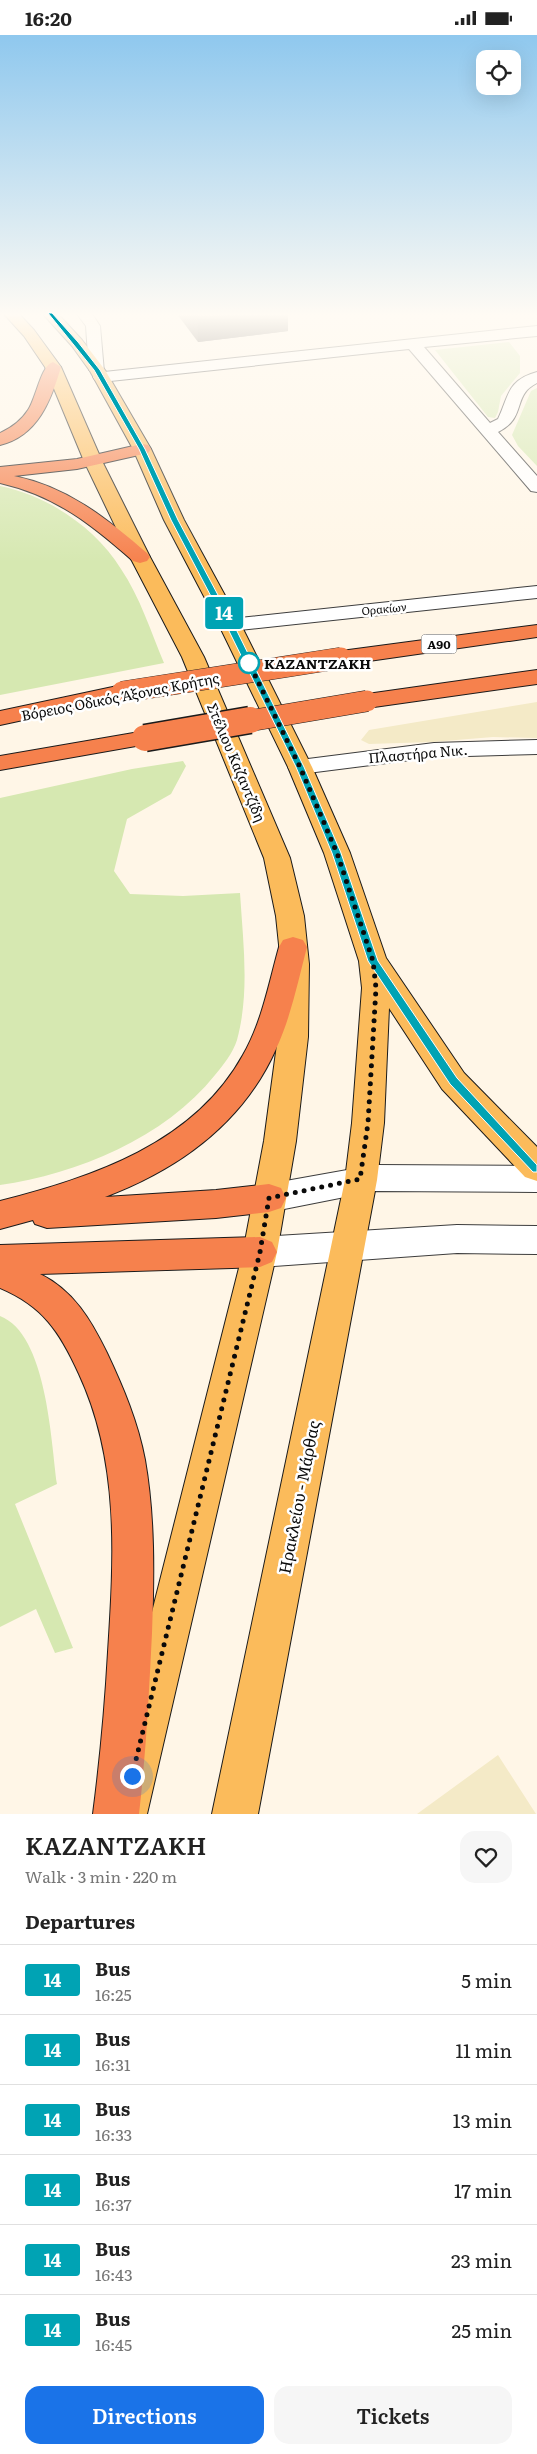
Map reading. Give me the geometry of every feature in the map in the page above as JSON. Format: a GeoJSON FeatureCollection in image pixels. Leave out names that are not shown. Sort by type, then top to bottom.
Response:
{"type":"FeatureCollection","features":[{"type":"Feature","properties":{"kind":"highway"},"geometry":{"type":"LineString","coordinates":[[0,441],[22,428],[36,414],[44,397]]}},
{"type":"Feature","properties":{"kind":"highway"},"geometry":{"type":"LineString","coordinates":[[0,459],[142,449]]}},
{"type":"Feature","properties":{"kind":"highway"},"geometry":{"type":"LineString","coordinates":[[0,472],[91,454]]}},
{"type":"Feature","properties":{"kind":"highway"},"geometry":{"type":"LineString","coordinates":[[0,478],[38,487],[65,498],[91,516],[140,557]]}},
{"type":"Feature","properties":{"kind":"highway","name":"Βόρειος Οδικός Άξονας Κρήτης"},"geometry":{"type":"LineString","coordinates":[[0,718],[122,692],[341,658],[537,631]]}},
{"type":"Feature","properties":{"kind":"highway"},"geometry":{"type":"LineString","coordinates":[[0,763],[366,701],[537,677]]}},
{"type":"Feature","properties":{"kind":"highway"},"geometry":{"type":"LineString","coordinates":[[0,708],[122,692]]}},
{"type":"Feature","properties":{"kind":"highway"},"geometry":{"type":"LineString","coordinates":[[0,777],[100,746]]}},
{"type":"Feature","properties":{"kind":"highway"},"geometry":{"type":"LineString","coordinates":[[0,1216],[46,1204],[110,1181],[168,1150],[212,1119],[228,1101],[256,1061],[270,1027],[294,947]]}},
{"type":"Feature","properties":{"kind":"highway"},"geometry":{"type":"LineString","coordinates":[[0,1216],[188,1206],[269,1198]]}},
{"type":"Feature","properties":{"kind":"highway"},"geometry":{"type":"LineString","coordinates":[[0,1260],[260,1252]]}},
{"type":"Feature","properties":{"kind":"highway"},"geometry":{"type":"LineString","coordinates":[[0,1273],[45,1295],[68,1318],[103,1385],[124,1445],[130,1478],[134,1551],[126,1706],[116,1814]]}},
{"type":"Feature","properties":{"kind":"main road","name":"Στέλιου Καζαντζίδη"},"geometry":{"type":"LineString","coordinates":[[66,397],[140,557],[193,657],[277,858],[290,916],[294,947],[296,995],[293,1037],[280,1141],[260,1252]]}},
{"type":"Feature","properties":{"kind":"main road"},"geometry":{"type":"LineString","coordinates":[[112,397],[142,449],[174,520],[230,625],[300,767],[337,853],[373,961],[376,988],[368,1123],[360,1179]]}},
{"type":"Feature","properties":{"kind":"main road"},"geometry":{"type":"LineString","coordinates":[[373,961],[453,1081],[537,1168]]}},
{"type":"Feature","properties":{"kind":"main road","name":"Ηρακλείου - Μάρθας"},"geometry":{"type":"LineString","coordinates":[[235,1814],[349,1247],[360,1179]]}},
{"type":"Feature","properties":{"kind":"main road"},"geometry":{"type":"LineString","coordinates":[[124,1814],[260,1252]]}},
{"type":"Feature","properties":{"kind":"street"},"geometry":{"type":"LineString","coordinates":[[458,397],[537,487]]}},
{"type":"Feature","properties":{"kind":"street"},"geometry":{"type":"LineString","coordinates":[[487,431],[505,422],[512,397]]}},
{"type":"Feature","properties":{"kind":"street","name":"Ορακίων"},"geometry":{"type":"LineString","coordinates":[[230,625],[537,592]]}},
{"type":"Feature","properties":{"kind":"street","name":"Πλαστήρα Νικ."},"geometry":{"type":"LineString","coordinates":[[300,767],[434,750],[537,747]]}},
{"type":"Feature","properties":{"kind":"street"},"geometry":{"type":"LineString","coordinates":[[269,1198],[360,1179],[400,1177],[537,1179]]}},
{"type":"Feature","properties":{"kind":"street"},"geometry":{"type":"LineString","coordinates":[[260,1252],[456,1239],[537,1240]]}},
{"type":"Feature","properties":{"kind":"shaded area"},"geometry":{"type":"Polygon","coordinates":[[[537,702],[537,738],[493,737],[432,742],[369,744],[361,740],[369,730],[537,702]]]}},
{"type":"Feature","properties":{"kind":"shaded area"},"geometry":{"type":"Polygon","coordinates":[[[498,1755],[536,1814],[417,1814],[498,1755]]]}},
{"type":"Feature","properties":{"kind":"green space"},"geometry":{"type":"Polygon","coordinates":[[[472,397],[501,397],[495,418],[488,417],[472,397]]]}},
{"type":"Feature","properties":{"kind":"green space"},"geometry":{"type":"Polygon","coordinates":[[[528,397],[537,397],[537,466],[518,446],[512,435],[528,397]]]}},
{"type":"Feature","properties":{"kind":"green space"},"geometry":{"type":"Polygon","coordinates":[[[0,486],[36,497],[53,506],[69,515],[98,540],[121,569],[134,591],[164,663],[0,695],[0,486]]]}},
{"type":"Feature","properties":{"kind":"green space"},"geometry":{"type":"Polygon","coordinates":[[[183,761],[186,766],[171,794],[127,819],[114,871],[130,894],[183,896],[240,893],[244,948],[244,985],[241,1022],[235,1045],[215,1075],[195,1097],[145,1135],[89,1162],[29,1180],[0,1185],[0,798],[132,769],[183,761]]]}},
{"type":"Feature","properties":{"kind":"green space"},"geometry":{"type":"Polygon","coordinates":[[[0,1316],[16,1327],[28,1344],[37,1366],[49,1417],[57,1484],[15,1504],[73,1648],[55,1653],[36,1609],[0,1627],[0,1316]]]}},
{"type":"Feature","properties":{"kind":"bus line","name":"14"},"geometry":{"type":"LineString","coordinates":[[112,397],[142,449],[174,520],[230,625],[300,767],[337,853],[373,961],[453,1081],[537,1168]]}},
{"type":"Feature","properties":{"kind":"place","name":"ΚΑΖΑΝΤΖΑΚΗ"},"geometry":{"type":"Point","coordinates":[249,663]}},
{"type":"Feature","properties":{"kind":"route"},"geometry":{"type":"LineString","coordinates":[[132,1776],[190,1532],[260,1252],[269,1198],[360,1179],[367,1139],[376,988],[373,961],[337,853],[300,767],[248,661],[249,663]]}}]}
